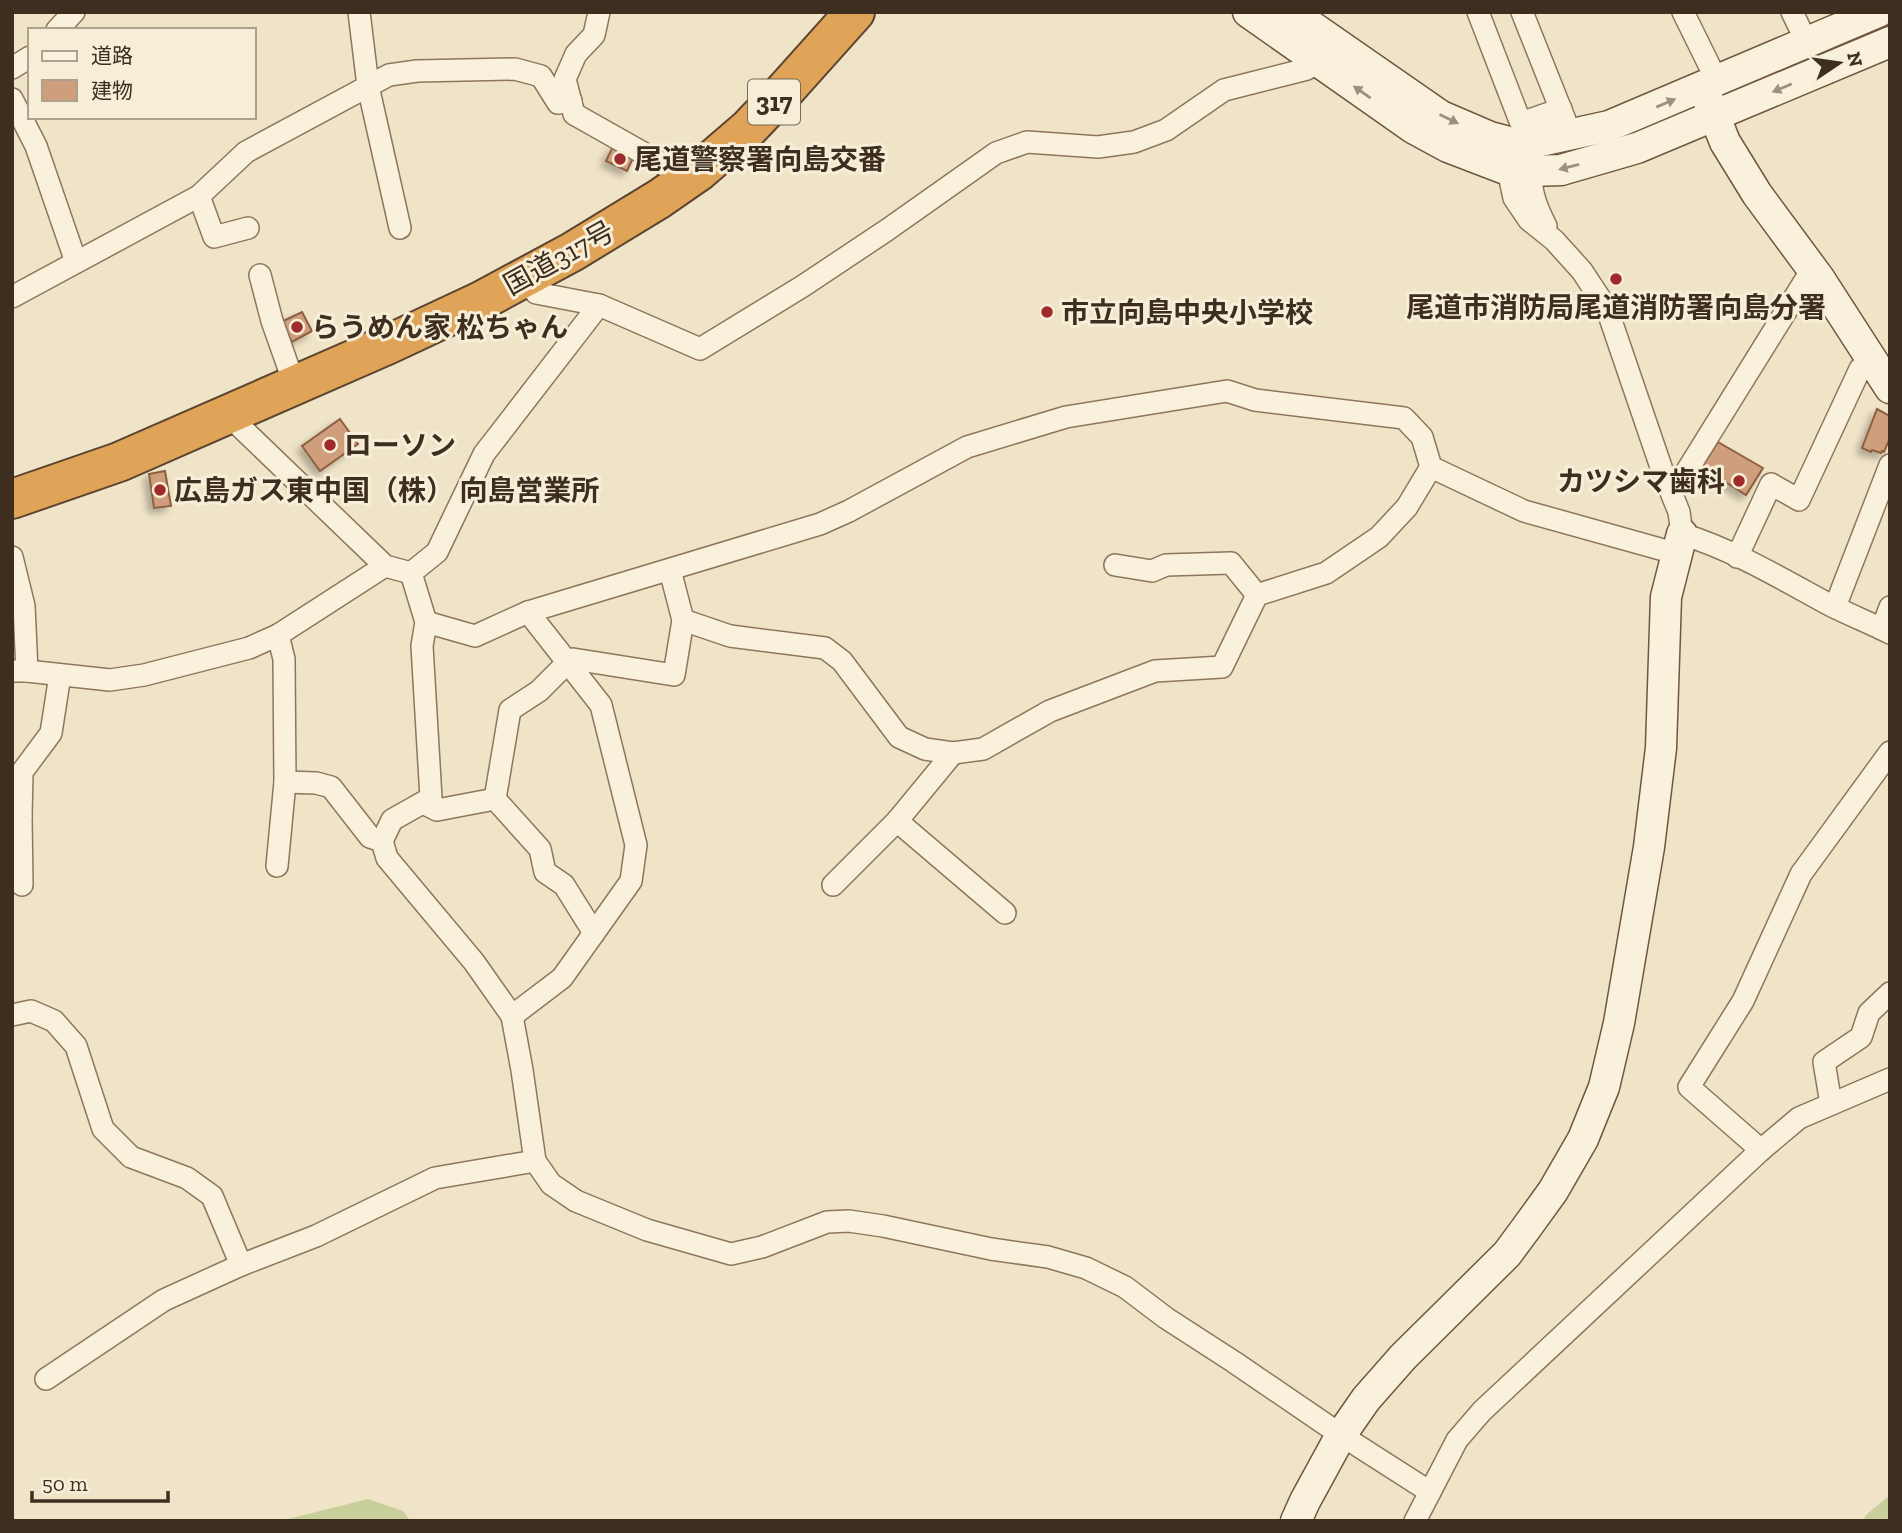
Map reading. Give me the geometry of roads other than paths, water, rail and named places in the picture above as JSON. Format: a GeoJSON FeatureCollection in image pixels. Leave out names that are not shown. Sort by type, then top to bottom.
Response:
{"type":"FeatureCollection","features":[{"type":"Feature","properties":{"kind":"highway","name":"国道317号"},"geometry":{"type":"LineString","coordinates":[[12,499],[119,462],[401,339],[481,301],[616,226],[698,172],[748,129],[855,12]]}},
{"type":"Feature","properties":{"kind":"street"},"geometry":{"type":"LineString","coordinates":[[59,28],[74,12]]}},
{"type":"Feature","properties":{"kind":"street"},"geometry":{"type":"LineString","coordinates":[[359,12],[368,86],[400,228]]}},
{"type":"Feature","properties":{"kind":"street"},"geometry":{"type":"LineString","coordinates":[[599,12],[594,35],[576,54],[565,79],[574,114],[668,167],[683,183]]}},
{"type":"Feature","properties":{"kind":"street"},"geometry":{"type":"LineString","coordinates":[[1248,12],[1311,28],[1413,128],[1448,147],[1520,157],[1561,170],[1637,148],[1890,42]]}},
{"type":"Feature","properties":{"kind":"street"},"geometry":{"type":"LineString","coordinates":[[1478,12],[1520,121],[1609,127],[1878,12]]}},
{"type":"Feature","properties":{"kind":"street"},"geometry":{"type":"LineString","coordinates":[[1522,12],[1566,122]]}},
{"type":"Feature","properties":{"kind":"street"},"geometry":{"type":"LineString","coordinates":[[1682,12],[1710,84],[1715,116],[1726,142],[1757,194],[1819,278],[1890,388]]}},
{"type":"Feature","properties":{"kind":"street"},"geometry":{"type":"LineString","coordinates":[[1792,12],[1807,43]]}},
{"type":"Feature","properties":{"kind":"street"},"geometry":{"type":"LineString","coordinates":[[526,277],[536,293],[599,305],[700,349],[887,230],[996,153],[1027,142],[1098,147],[1134,142],[1166,130],[1224,90],[1307,69],[1311,28]]}},
{"type":"Feature","properties":{"kind":"street"},"geometry":{"type":"LineString","coordinates":[[12,68],[28,58]]}},
{"type":"Feature","properties":{"kind":"street"},"geometry":{"type":"LineString","coordinates":[[12,297],[199,196],[246,152],[389,75],[417,71],[515,69],[541,76],[558,103],[571,101]]}},
{"type":"Feature","properties":{"kind":"street"},"geometry":{"type":"LineString","coordinates":[[12,99],[36,146],[76,262]]}},
{"type":"Feature","properties":{"kind":"street"},"geometry":{"type":"LineString","coordinates":[[1520,157],[1566,122]]}},
{"type":"Feature","properties":{"kind":"street"},"geometry":{"type":"LineString","coordinates":[[1296,1521],[1341,1436],[1366,1399],[1403,1357],[1507,1254],[1553,1191],[1583,1139],[1604,1087],[1619,1023],[1649,847],[1661,748],[1666,597],[1680,544],[1679,512],[1607,309],[1582,271],[1554,240],[1535,205],[1520,157]]}},
{"type":"Feature","properties":{"kind":"street"},"geometry":{"type":"LineString","coordinates":[[199,196],[214,237],[248,228]]}},
{"type":"Feature","properties":{"kind":"street"},"geometry":{"type":"LineString","coordinates":[[260,275],[272,321],[295,386]]}},
{"type":"Feature","properties":{"kind":"street"},"geometry":{"type":"LineString","coordinates":[[1671,491],[1683,477],[1807,279],[1819,278]]}},
{"type":"Feature","properties":{"kind":"street"},"geometry":{"type":"LineString","coordinates":[[411,573],[438,552],[484,454],[599,305]]}},
{"type":"Feature","properties":{"kind":"street"},"geometry":{"type":"LineString","coordinates":[[1737,556],[1771,484],[1799,500],[1860,369],[1871,359]]}},
{"type":"Feature","properties":{"kind":"street"},"geometry":{"type":"LineString","coordinates":[[426,622],[475,636],[528,612],[820,524],[967,447],[1066,417],[1227,391],[1255,400],[1404,418],[1422,438],[1431,467],[1524,511],[1680,544],[1705,541],[1886,631],[1890,607]]}},
{"type":"Feature","properties":{"kind":"street"},"geometry":{"type":"LineString","coordinates":[[228,415],[385,566],[411,573]]}},
{"type":"Feature","properties":{"kind":"street"},"geometry":{"type":"LineString","coordinates":[[1835,607],[1890,465]]}},
{"type":"Feature","properties":{"kind":"street"},"geometry":{"type":"LineString","coordinates":[[683,620],[730,636],[825,648],[842,661],[899,737],[925,750],[953,753],[983,749],[1050,711],[1155,671],[1222,667],[1256,595],[1326,573],[1379,537],[1407,507],[1431,467]]}},
{"type":"Feature","properties":{"kind":"street"},"geometry":{"type":"LineString","coordinates":[[12,557],[24,606],[20,671],[110,680],[144,675],[249,648],[278,635],[385,566]]}},
{"type":"Feature","properties":{"kind":"street"},"geometry":{"type":"LineString","coordinates":[[1115,565],[1152,571],[1166,565],[1231,563],[1256,595]]}},
{"type":"Feature","properties":{"kind":"street"},"geometry":{"type":"LineString","coordinates":[[495,799],[510,710],[539,691],[568,662],[573,659],[674,675],[683,620],[670,570]]}},
{"type":"Feature","properties":{"kind":"street"},"geometry":{"type":"LineString","coordinates":[[411,573],[426,622],[422,646],[431,798],[392,820],[382,841],[387,858],[474,962],[512,1017],[535,1161],[551,1184],[576,1201],[647,1230],[731,1254],[762,1247],[827,1222],[849,1221],[991,1249],[1048,1257],[1086,1268],[1125,1287],[1166,1318],[1341,1436],[1430,1492]]}},
{"type":"Feature","properties":{"kind":"street"},"geometry":{"type":"LineString","coordinates":[[512,1017],[562,978],[631,881],[636,845],[601,705],[528,612]]}},
{"type":"Feature","properties":{"kind":"street"},"geometry":{"type":"LineString","coordinates":[[277,866],[285,782],[284,659],[278,635]]}},
{"type":"Feature","properties":{"kind":"street"},"geometry":{"type":"LineString","coordinates":[[22,885],[17,851],[17,817],[22,772],[51,733],[60,675]]}},
{"type":"Feature","properties":{"kind":"street"},"geometry":{"type":"LineString","coordinates":[[1761,1150],[1689,1087],[1743,1001],[1801,874],[1890,752]]}},
{"type":"Feature","properties":{"kind":"street"},"geometry":{"type":"LineString","coordinates":[[833,885],[897,821],[953,753]]}},
{"type":"Feature","properties":{"kind":"street"},"geometry":{"type":"LineString","coordinates":[[285,782],[316,783],[331,787],[370,837],[382,841]]}},
{"type":"Feature","properties":{"kind":"street"},"geometry":{"type":"LineString","coordinates":[[423,803],[437,810],[495,799]]}},
{"type":"Feature","properties":{"kind":"street"},"geometry":{"type":"LineString","coordinates":[[495,799],[540,849],[545,872],[564,885],[594,933]]}},
{"type":"Feature","properties":{"kind":"street"},"geometry":{"type":"LineString","coordinates":[[897,821],[1005,913]]}},
{"type":"Feature","properties":{"kind":"street"},"geometry":{"type":"LineString","coordinates":[[1831,1104],[1824,1062],[1861,1037],[1869,1013],[1890,993]]}},
{"type":"Feature","properties":{"kind":"street"},"geometry":{"type":"LineString","coordinates":[[12,1015],[31,1011],[54,1021],[76,1046],[103,1129],[131,1157],[187,1178],[212,1196],[241,1265]]}},
{"type":"Feature","properties":{"kind":"street"},"geometry":{"type":"LineString","coordinates":[[1415,1521],[1457,1440],[1482,1410],[1761,1150],[1799,1118],[1890,1079]]}},
{"type":"Feature","properties":{"kind":"street"},"geometry":{"type":"LineString","coordinates":[[46,1379],[164,1300],[241,1265],[316,1236],[435,1178],[535,1161]]}},
{"type":"Feature","properties":{"kind":"waterway"},"geometry":{"type":"LineString","coordinates":[[1716,97],[1890,26]]}},
{"type":"Feature","properties":{"kind":"place","name":"尾道警察署向島交番"},"geometry":{"type":"Point","coordinates":[620,159]}},
{"type":"Feature","properties":{"kind":"place","name":"尾道市消防局尾道消防署向島分署"},"geometry":{"type":"Point","coordinates":[1616,279]}},
{"type":"Feature","properties":{"kind":"place","name":"市立向島中央小学校"},"geometry":{"type":"Point","coordinates":[1047,312]}},
{"type":"Feature","properties":{"kind":"place","name":"らうめん家 松ちゃん"},"geometry":{"type":"Point","coordinates":[297,327]}},
{"type":"Feature","properties":{"kind":"place","name":"ローソン"},"geometry":{"type":"Point","coordinates":[330,445]}},
{"type":"Feature","properties":{"kind":"place","name":"カツシマ歯科"},"geometry":{"type":"Point","coordinates":[1739,481]}},
{"type":"Feature","properties":{"kind":"place","name":"広島ガス東中国（株） 向島営業所"},"geometry":{"type":"Point","coordinates":[160,490]}}]}
